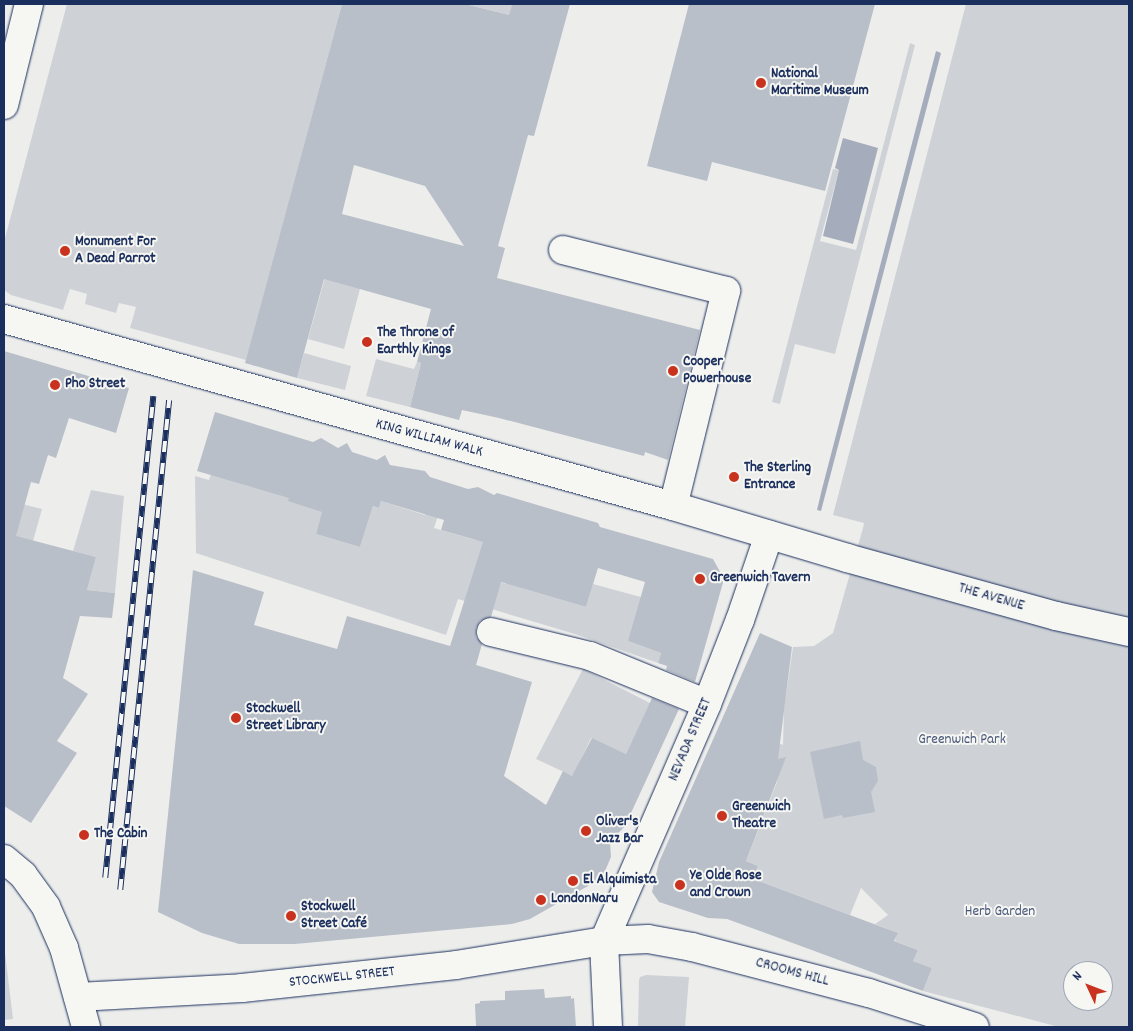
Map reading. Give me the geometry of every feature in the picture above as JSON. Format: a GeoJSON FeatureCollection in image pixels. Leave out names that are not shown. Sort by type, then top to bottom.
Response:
{"type":"FeatureCollection","features":[{"type":"Feature","properties":{"kind":"street"},"geometry":{"type":"LineString","coordinates":[[4,105],[29,4]]}},
{"type":"Feature","properties":{"kind":"street"},"geometry":{"type":"LineString","coordinates":[[563,250],[726,291],[673,506]]}},
{"type":"Feature","properties":{"kind":"street","name":"KING WILLIAM WALK"},"geometry":{"type":"LineString","coordinates":[[4,320],[673,506],[855,560]]}},
{"type":"Feature","properties":{"kind":"street","name":"NEVADA STREET"},"geometry":{"type":"LineString","coordinates":[[604,941],[707,704],[740,620],[768,535]]}},
{"type":"Feature","properties":{"kind":"street","name":"THE AVENUE"},"geometry":{"type":"LineString","coordinates":[[855,560],[1056,616],[1129,632]]}},
{"type":"Feature","properties":{"kind":"street"},"geometry":{"type":"LineString","coordinates":[[491,632],[590,656],[707,704]]}},
{"type":"Feature","properties":{"kind":"street"},"geometry":{"type":"LineString","coordinates":[[4,859],[23,876],[46,908],[64,948],[86,1027]]}},
{"type":"Feature","properties":{"kind":"street","name":"CROOMS HILL"},"geometry":{"type":"LineString","coordinates":[[604,941],[648,939],[692,947],[868,993],[976,1027]]}},
{"type":"Feature","properties":{"kind":"street"},"geometry":{"type":"LineString","coordinates":[[604,941],[608,1027]]}},
{"type":"Feature","properties":{"kind":"street","name":"STOCKWELL STREET"},"geometry":{"type":"LineString","coordinates":[[78,997],[242,988],[357,976],[456,965],[604,941]]}},
{"type":"Feature","properties":{"kind":"green space"},"geometry":{"type":"Polygon","coordinates":[[[67,4],[342,4],[246,360],[130,328],[136,307],[119,303],[116,313],[85,304],[87,294],[70,289],[63,310],[11,295],[4,290],[4,242],[67,4]]]}},
{"type":"Feature","properties":{"kind":"green space"},"geometry":{"type":"Polygon","coordinates":[[[465,4],[512,4],[509,15],[465,4]]]}},
{"type":"Feature","properties":{"kind":"green space","name":"Greenwich Park"},"geometry":{"type":"Polygon","coordinates":[[[966,4],[1129,4],[1129,1027],[1059,1027],[923,991],[932,968],[913,961],[918,950],[895,941],[897,933],[875,924],[888,915],[861,888],[850,915],[753,879],[758,866],[746,861],[777,782],[766,738],[783,745],[784,709],[793,647],[814,646],[833,633],[864,523],[833,515],[966,4]]]}},
{"type":"Feature","properties":{"kind":"green space"},"geometry":{"type":"Polygon","coordinates":[[[910,43],[915,45],[835,354],[795,344],[780,404],[772,402],[833,169],[839,170],[820,241],[856,250],[910,43]]]}},
{"type":"Feature","properties":{"kind":"green space"},"geometry":{"type":"Polygon","coordinates":[[[330,259],[365,270],[344,349],[308,339],[330,259]]]}},
{"type":"Feature","properties":{"kind":"green space"},"geometry":{"type":"Polygon","coordinates":[[[304,353],[351,366],[345,390],[297,378],[304,353]]]}},
{"type":"Feature","properties":{"kind":"green space"},"geometry":{"type":"Polygon","coordinates":[[[376,359],[414,369],[417,362],[421,363],[410,407],[366,396],[376,359]]]}},
{"type":"Feature","properties":{"kind":"green space"},"geometry":{"type":"Polygon","coordinates":[[[213,468],[328,492],[316,534],[360,547],[373,506],[379,508],[381,501],[425,515],[428,506],[440,510],[434,528],[475,540],[486,533],[474,574],[506,584],[519,543],[534,547],[522,588],[586,607],[593,584],[674,606],[628,641],[661,653],[658,663],[578,635],[458,599],[446,635],[196,553],[195,476],[209,480],[213,468]]]}},
{"type":"Feature","properties":{"kind":"green space"},"geometry":{"type":"Polygon","coordinates":[[[91,490],[124,496],[115,593],[87,590],[96,557],[73,551],[91,490]]]}},
{"type":"Feature","properties":{"kind":"green space"},"geometry":{"type":"Polygon","coordinates":[[[6,500],[42,509],[33,541],[4,534],[4,506],[6,500]]]}},
{"type":"Feature","properties":{"kind":"green space"},"geometry":{"type":"Polygon","coordinates":[[[583,669],[650,703],[626,754],[591,738],[582,757],[579,779],[536,759],[583,669]]]}},
{"type":"Feature","properties":{"kind":"green space"},"geometry":{"type":"Polygon","coordinates":[[[4,944],[13,1019],[4,1020],[4,944]]]}},
{"type":"Feature","properties":{"kind":"green space"},"geometry":{"type":"Polygon","coordinates":[[[646,975],[689,977],[685,1027],[638,1027],[639,980],[640,977],[646,975]]]}},
{"type":"Feature","properties":{"kind":"water"},"geometry":{"type":"Polygon","coordinates":[[[936,51],[941,53],[821,511],[817,510],[822,489],[936,51]]]}},
{"type":"Feature","properties":{"kind":"water"},"geometry":{"type":"Polygon","coordinates":[[[843,138],[878,148],[853,244],[823,236],[839,170],[835,168],[843,138]]]}},
{"type":"Feature","properties":{"kind":"building"},"geometry":{"type":"Polygon","coordinates":[[[342,4],[465,4],[509,15],[512,4],[570,4],[534,136],[528,135],[498,246],[505,248],[497,278],[700,330],[668,460],[645,452],[644,456],[462,410],[459,420],[410,407],[421,363],[417,362],[431,309],[324,279],[297,378],[245,363],[342,4]],[[354,165],[342,214],[464,246],[425,186],[354,165]]]}},
{"type":"Feature","properties":{"kind":"building","name":"National Maritime Museum"},"geometry":{"type":"Polygon","coordinates":[[[689,4],[875,4],[825,191],[712,162],[707,181],[647,166],[689,4]]]}},
{"type":"Feature","properties":{"kind":"building"},"geometry":{"type":"Polygon","coordinates":[[[4,351],[129,388],[116,433],[69,418],[56,458],[48,455],[39,484],[31,482],[16,536],[96,557],[87,590],[115,593],[112,618],[80,616],[63,678],[88,694],[57,741],[77,753],[31,823],[4,806],[4,351]]]}},
{"type":"Feature","properties":{"kind":"building"},"geometry":{"type":"Polygon","coordinates":[[[215,412],[313,442],[321,438],[338,448],[347,443],[352,452],[377,460],[385,455],[390,465],[425,471],[430,477],[468,489],[478,487],[494,495],[497,493],[598,523],[600,527],[713,559],[724,579],[695,682],[666,670],[667,666],[658,663],[661,653],[628,641],[645,582],[598,568],[586,607],[501,582],[491,617],[480,621],[476,628],[476,637],[482,644],[476,665],[532,682],[504,776],[546,805],[563,771],[572,776],[592,738],[626,754],[652,698],[679,709],[625,826],[610,842],[611,857],[602,878],[530,919],[512,924],[295,944],[239,944],[202,933],[158,912],[193,570],[264,592],[254,625],[337,649],[347,616],[450,646],[483,542],[441,530],[444,520],[381,501],[379,508],[373,506],[360,547],[316,534],[322,512],[288,501],[289,498],[197,471],[215,412]]]}},
{"type":"Feature","properties":{"kind":"building"},"geometry":{"type":"Polygon","coordinates":[[[760,633],[792,647],[778,759],[786,757],[746,861],[758,866],[753,879],[898,933],[894,941],[918,950],[913,961],[932,968],[923,991],[727,919],[708,918],[659,902],[652,892],[659,862],[760,633]]]}},
{"type":"Feature","properties":{"kind":"building"},"geometry":{"type":"Polygon","coordinates":[[[860,741],[863,760],[876,767],[878,781],[871,792],[875,812],[843,818],[842,815],[824,819],[810,752],[860,741]]]}},
{"type":"Feature","properties":{"kind":"building"},"geometry":{"type":"Polygon","coordinates":[[[544,989],[545,998],[571,996],[571,999],[574,998],[576,1027],[476,1027],[475,1004],[480,1003],[480,1001],[505,1000],[505,991],[544,989]]]}},
{"type":"Feature","properties":{"kind":"railway"},"geometry":{"type":"LineString","coordinates":[[105,878],[153,396]]}},
{"type":"Feature","properties":{"kind":"railway"},"geometry":{"type":"LineString","coordinates":[[120,890],[169,400]]}},
{"type":"Feature","properties":{"kind":"place","name":"National Maritime Museum"},"geometry":{"type":"Point","coordinates":[761,83]}},
{"type":"Feature","properties":{"kind":"place","name":"Monument For A Dead Parrot"},"geometry":{"type":"Point","coordinates":[65,251]}},
{"type":"Feature","properties":{"kind":"place","name":"The Throne of Earthly Kings"},"geometry":{"type":"Point","coordinates":[367,342]}},
{"type":"Feature","properties":{"kind":"place","name":"Cooper Powerhouse"},"geometry":{"type":"Point","coordinates":[673,371]}},
{"type":"Feature","properties":{"kind":"place","name":"Pho Street"},"geometry":{"type":"Point","coordinates":[55,385]}},
{"type":"Feature","properties":{"kind":"place","name":"The Sterling Entrance"},"geometry":{"type":"Point","coordinates":[734,477]}},
{"type":"Feature","properties":{"kind":"place","name":"Greenwich Tavern"},"geometry":{"type":"Point","coordinates":[700,579]}},
{"type":"Feature","properties":{"kind":"place","name":"Stockwell Street Library"},"geometry":{"type":"Point","coordinates":[236,718]}},
{"type":"Feature","properties":{"kind":"place","name":"Greenwich Theatre"},"geometry":{"type":"Point","coordinates":[722,816]}},
{"type":"Feature","properties":{"kind":"place","name":"Oliver's Jazz Bar"},"geometry":{"type":"Point","coordinates":[586,831]}},
{"type":"Feature","properties":{"kind":"place","name":"The Cabin"},"geometry":{"type":"Point","coordinates":[84,835]}},
{"type":"Feature","properties":{"kind":"place","name":"El Alquimista"},"geometry":{"type":"Point","coordinates":[573,881]}},
{"type":"Feature","properties":{"kind":"place","name":"Ye Olde Rose and Crown"},"geometry":{"type":"Point","coordinates":[680,885]}},
{"type":"Feature","properties":{"kind":"place","name":"LondonNaru"},"geometry":{"type":"Point","coordinates":[541,900]}},
{"type":"Feature","properties":{"kind":"place","name":"Stockwell Street Café"},"geometry":{"type":"Point","coordinates":[291,916]}},
{"type":"Feature","properties":{"kind":"park label","name":"Herb Garden"},"geometry":{"type":"Point","coordinates":[1000,913]}}]}
